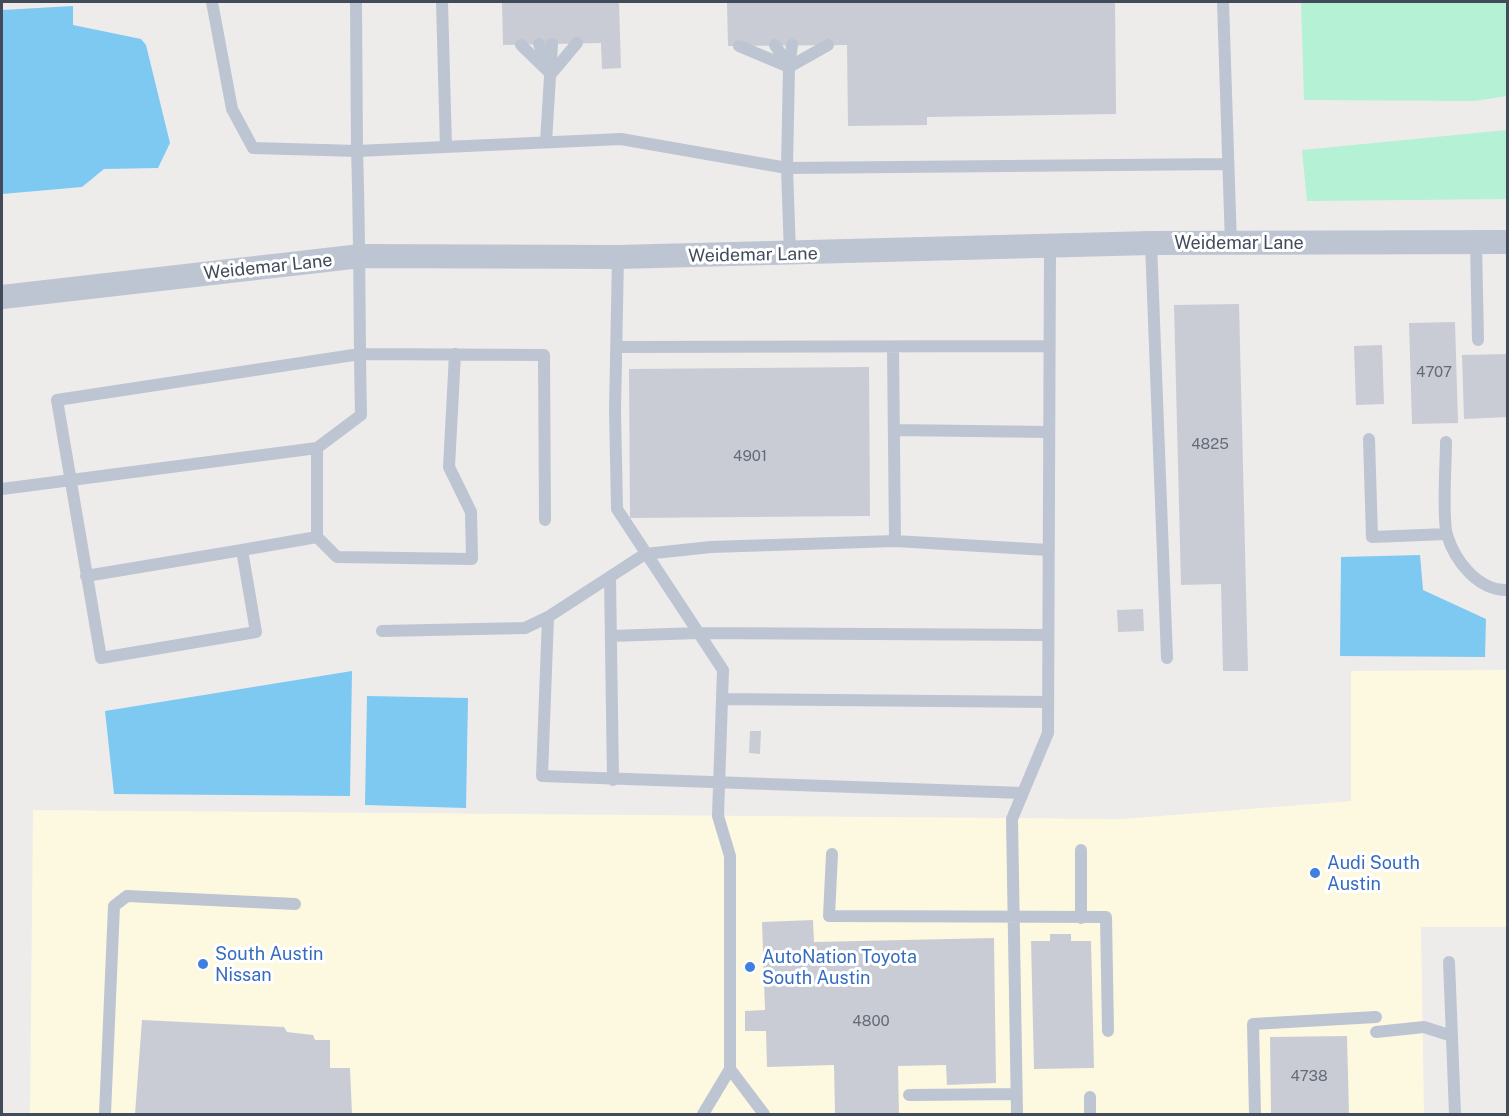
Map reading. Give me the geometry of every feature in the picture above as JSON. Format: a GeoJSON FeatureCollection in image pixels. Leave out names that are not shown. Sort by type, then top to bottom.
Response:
{"type":"FeatureCollection","features":[{"type":"Feature","properties":{"kind":"street","name":"Weidemar Lane"},"geometry":{"type":"LineString","coordinates":[[2,297],[361,256],[618,257],[1151,243],[1508,242]]}},
{"type":"Feature","properties":{"kind":"lane"},"geometry":{"type":"LineString","coordinates":[[212,2],[232,109],[253,148],[357,151],[621,139],[787,168],[1228,164]]}},
{"type":"Feature","properties":{"kind":"lane"},"geometry":{"type":"LineString","coordinates":[[2,489],[317,448],[361,415],[361,256],[357,151],[356,2]]}},
{"type":"Feature","properties":{"kind":"lane"},"geometry":{"type":"LineString","coordinates":[[442,2],[446,147]]}},
{"type":"Feature","properties":{"kind":"lane"},"geometry":{"type":"LineString","coordinates":[[1223,2],[1231,244]]}},
{"type":"Feature","properties":{"kind":"lane"},"geometry":{"type":"LineString","coordinates":[[545,44],[551,74],[546,142]]}},
{"type":"Feature","properties":{"kind":"lane"},"geometry":{"type":"LineString","coordinates":[[551,74],[571,44]]}},
{"type":"Feature","properties":{"kind":"lane"},"geometry":{"type":"LineString","coordinates":[[521,45],[551,74]]}},
{"type":"Feature","properties":{"kind":"lane"},"geometry":{"type":"LineString","coordinates":[[775,45],[789,67]]}},
{"type":"Feature","properties":{"kind":"lane"},"geometry":{"type":"LineString","coordinates":[[790,254],[787,168],[789,67],[792,45]]}},
{"type":"Feature","properties":{"kind":"lane"},"geometry":{"type":"LineString","coordinates":[[789,67],[809,45]]}},
{"type":"Feature","properties":{"kind":"lane"},"geometry":{"type":"LineString","coordinates":[[789,67],[828,45]]}},
{"type":"Feature","properties":{"kind":"lane"},"geometry":{"type":"LineString","coordinates":[[739,46],[789,67]]}},
{"type":"Feature","properties":{"kind":"lane"},"geometry":{"type":"LineString","coordinates":[[760,46],[789,67]]}},
{"type":"Feature","properties":{"kind":"lane"},"geometry":{"type":"LineString","coordinates":[[1476,242],[1478,340]]}},
{"type":"Feature","properties":{"kind":"lane"},"geometry":{"type":"LineString","coordinates":[[1151,243],[1167,657]]}},
{"type":"Feature","properties":{"kind":"lane"},"geometry":{"type":"LineString","coordinates":[[1017,1114],[1012,819],[1048,733],[1050,247]]}},
{"type":"Feature","properties":{"kind":"lane"},"geometry":{"type":"LineString","coordinates":[[618,257],[616,509],[723,670],[721,785],[718,816],[729,856],[730,1069],[703,1114]]}},
{"type":"Feature","properties":{"kind":"lane"},"geometry":{"type":"LineString","coordinates":[[616,347],[1049,346]]}},
{"type":"Feature","properties":{"kind":"lane"},"geometry":{"type":"LineString","coordinates":[[893,348],[895,541]]}},
{"type":"Feature","properties":{"kind":"lane"},"geometry":{"type":"LineString","coordinates":[[242,550],[256,632],[101,658],[57,400],[360,354],[544,355],[545,520]]}},
{"type":"Feature","properties":{"kind":"lane"},"geometry":{"type":"LineString","coordinates":[[317,448],[317,537],[337,557],[472,559],[471,512],[449,467],[455,354]]}},
{"type":"Feature","properties":{"kind":"lane"},"geometry":{"type":"LineString","coordinates":[[894,430],[1048,432]]}},
{"type":"Feature","properties":{"kind":"lane"},"geometry":{"type":"LineString","coordinates":[[1369,439],[1372,537],[1447,534]]}},
{"type":"Feature","properties":{"kind":"lane"},"geometry":{"type":"LineString","coordinates":[[1446,442],[1447,534],[1468,574],[1499,590],[1508,590]]}},
{"type":"Feature","properties":{"kind":"lane"},"geometry":{"type":"LineString","coordinates":[[86,576],[317,537]]}},
{"type":"Feature","properties":{"kind":"lane"},"geometry":{"type":"LineString","coordinates":[[382,631],[525,628],[548,617],[645,554],[711,547],[895,541],[1048,550]]}},
{"type":"Feature","properties":{"kind":"lane"},"geometry":{"type":"LineString","coordinates":[[610,577],[613,780]]}},
{"type":"Feature","properties":{"kind":"lane"},"geometry":{"type":"LineString","coordinates":[[548,617],[542,776],[721,785],[1023,793]]}},
{"type":"Feature","properties":{"kind":"lane"},"geometry":{"type":"LineString","coordinates":[[611,636],[698,633],[1048,635]]}},
{"type":"Feature","properties":{"kind":"lane"},"geometry":{"type":"LineString","coordinates":[[723,699],[1048,702]]}},
{"type":"Feature","properties":{"kind":"lane"},"geometry":{"type":"LineString","coordinates":[[1081,850],[1081,918]]}},
{"type":"Feature","properties":{"kind":"lane"},"geometry":{"type":"LineString","coordinates":[[832,854],[829,916],[1106,917],[1108,1031]]}},
{"type":"Feature","properties":{"kind":"lane"},"geometry":{"type":"LineString","coordinates":[[105,1114],[114,906],[127,896],[295,904]]}},
{"type":"Feature","properties":{"kind":"lane"},"geometry":{"type":"LineString","coordinates":[[1449,962],[1455,1114]]}},
{"type":"Feature","properties":{"kind":"lane"},"geometry":{"type":"LineString","coordinates":[[1255,1114],[1253,1024],[1376,1017]]}},
{"type":"Feature","properties":{"kind":"lane"},"geometry":{"type":"LineString","coordinates":[[1376,1032],[1424,1027],[1452,1036]]}},
{"type":"Feature","properties":{"kind":"lane"},"geometry":{"type":"LineString","coordinates":[[730,1069],[764,1114]]}},
{"type":"Feature","properties":{"kind":"lane"},"geometry":{"type":"LineString","coordinates":[[909,1095],[1016,1094]]}},
{"type":"Feature","properties":{"kind":"lane"},"geometry":{"type":"LineString","coordinates":[[1090,1096],[1090,1114]]}},
{"type":"Feature","properties":{"kind":"shaded area"},"geometry":{"type":"Polygon","coordinates":[[[1507,670],[1507,927],[1421,927],[1424,1114],[30,1114],[33,810],[1122,819],[1351,801],[1351,671],[1507,670]]]}},
{"type":"Feature","properties":{"kind":"green space"},"geometry":{"type":"Polygon","coordinates":[[[1301,2],[1507,2],[1507,96],[1475,101],[1304,100],[1301,2]]]}},
{"type":"Feature","properties":{"kind":"green space"},"geometry":{"type":"Polygon","coordinates":[[[1507,130],[1507,199],[1307,201],[1302,150],[1507,130]]]}},
{"type":"Feature","properties":{"kind":"water"},"geometry":{"type":"Polygon","coordinates":[[[73,6],[73,25],[141,39],[146,45],[170,143],[158,168],[104,169],[82,187],[2,194],[2,10],[73,6]]]}},
{"type":"Feature","properties":{"kind":"water"},"geometry":{"type":"Polygon","coordinates":[[[1420,555],[1423,590],[1486,619],[1485,657],[1340,656],[1341,557],[1420,555]]]}},
{"type":"Feature","properties":{"kind":"water"},"geometry":{"type":"Polygon","coordinates":[[[352,671],[350,796],[114,794],[105,711],[352,671]]]}},
{"type":"Feature","properties":{"kind":"water"},"geometry":{"type":"Polygon","coordinates":[[[367,696],[468,698],[466,808],[365,805],[367,696]]]}},
{"type":"Feature","properties":{"kind":"building"},"geometry":{"type":"Polygon","coordinates":[[[502,2],[619,2],[621,68],[602,69],[601,43],[503,45],[502,2]]]}},
{"type":"Feature","properties":{"kind":"building"},"geometry":{"type":"Polygon","coordinates":[[[727,2],[1115,2],[1116,114],[927,117],[927,125],[848,126],[847,45],[728,46],[727,2]]]}},
{"type":"Feature","properties":{"kind":"building"},"geometry":{"type":"Polygon","coordinates":[[[1239,304],[1248,671],[1223,671],[1221,584],[1181,585],[1174,305],[1239,304]]]}},
{"type":"Feature","properties":{"kind":"building"},"geometry":{"type":"Polygon","coordinates":[[[1455,322],[1458,423],[1412,424],[1409,323],[1455,322]]]}},
{"type":"Feature","properties":{"kind":"building"},"geometry":{"type":"Polygon","coordinates":[[[1382,345],[1384,404],[1356,405],[1354,346],[1382,345]]]}},
{"type":"Feature","properties":{"kind":"building"},"geometry":{"type":"Polygon","coordinates":[[[1508,354],[1508,417],[1464,419],[1462,355],[1508,354]]]}},
{"type":"Feature","properties":{"kind":"building"},"geometry":{"type":"Polygon","coordinates":[[[869,367],[870,516],[630,518],[629,369],[869,367]]]}},
{"type":"Feature","properties":{"kind":"building"},"geometry":{"type":"Polygon","coordinates":[[[1143,609],[1144,631],[1118,632],[1117,610],[1143,609]]]}},
{"type":"Feature","properties":{"kind":"building"},"geometry":{"type":"Polygon","coordinates":[[[750,731],[761,731],[760,754],[749,753],[750,731]]]}},
{"type":"Feature","properties":{"kind":"building"},"geometry":{"type":"Polygon","coordinates":[[[813,920],[814,942],[994,938],[996,1083],[947,1085],[946,1065],[898,1066],[899,1114],[835,1114],[834,1065],[767,1067],[766,1031],[745,1031],[745,1011],[765,1010],[762,922],[813,920]]]}},
{"type":"Feature","properties":{"kind":"building"},"geometry":{"type":"Polygon","coordinates":[[[1050,934],[1071,934],[1071,941],[1091,941],[1094,1068],[1034,1069],[1031,941],[1050,941],[1050,934]]]}},
{"type":"Feature","properties":{"kind":"building"},"geometry":{"type":"Polygon","coordinates":[[[142,1020],[284,1027],[287,1032],[313,1035],[315,1040],[330,1040],[330,1068],[350,1068],[352,1114],[135,1114],[142,1020]]]}},
{"type":"Feature","properties":{"kind":"building"},"geometry":{"type":"Polygon","coordinates":[[[1347,1036],[1349,1114],[1271,1114],[1270,1037],[1347,1036]]]}},
{"type":"Feature","properties":{"kind":"place","name":"Audi South Austin"},"geometry":{"type":"Point","coordinates":[1315,873]}},
{"type":"Feature","properties":{"kind":"place","name":"South Austin Nissan"},"geometry":{"type":"Point","coordinates":[203,964]}},
{"type":"Feature","properties":{"kind":"place","name":"AutoNation Toyota South Austin"},"geometry":{"type":"Point","coordinates":[750,967]}}]}
